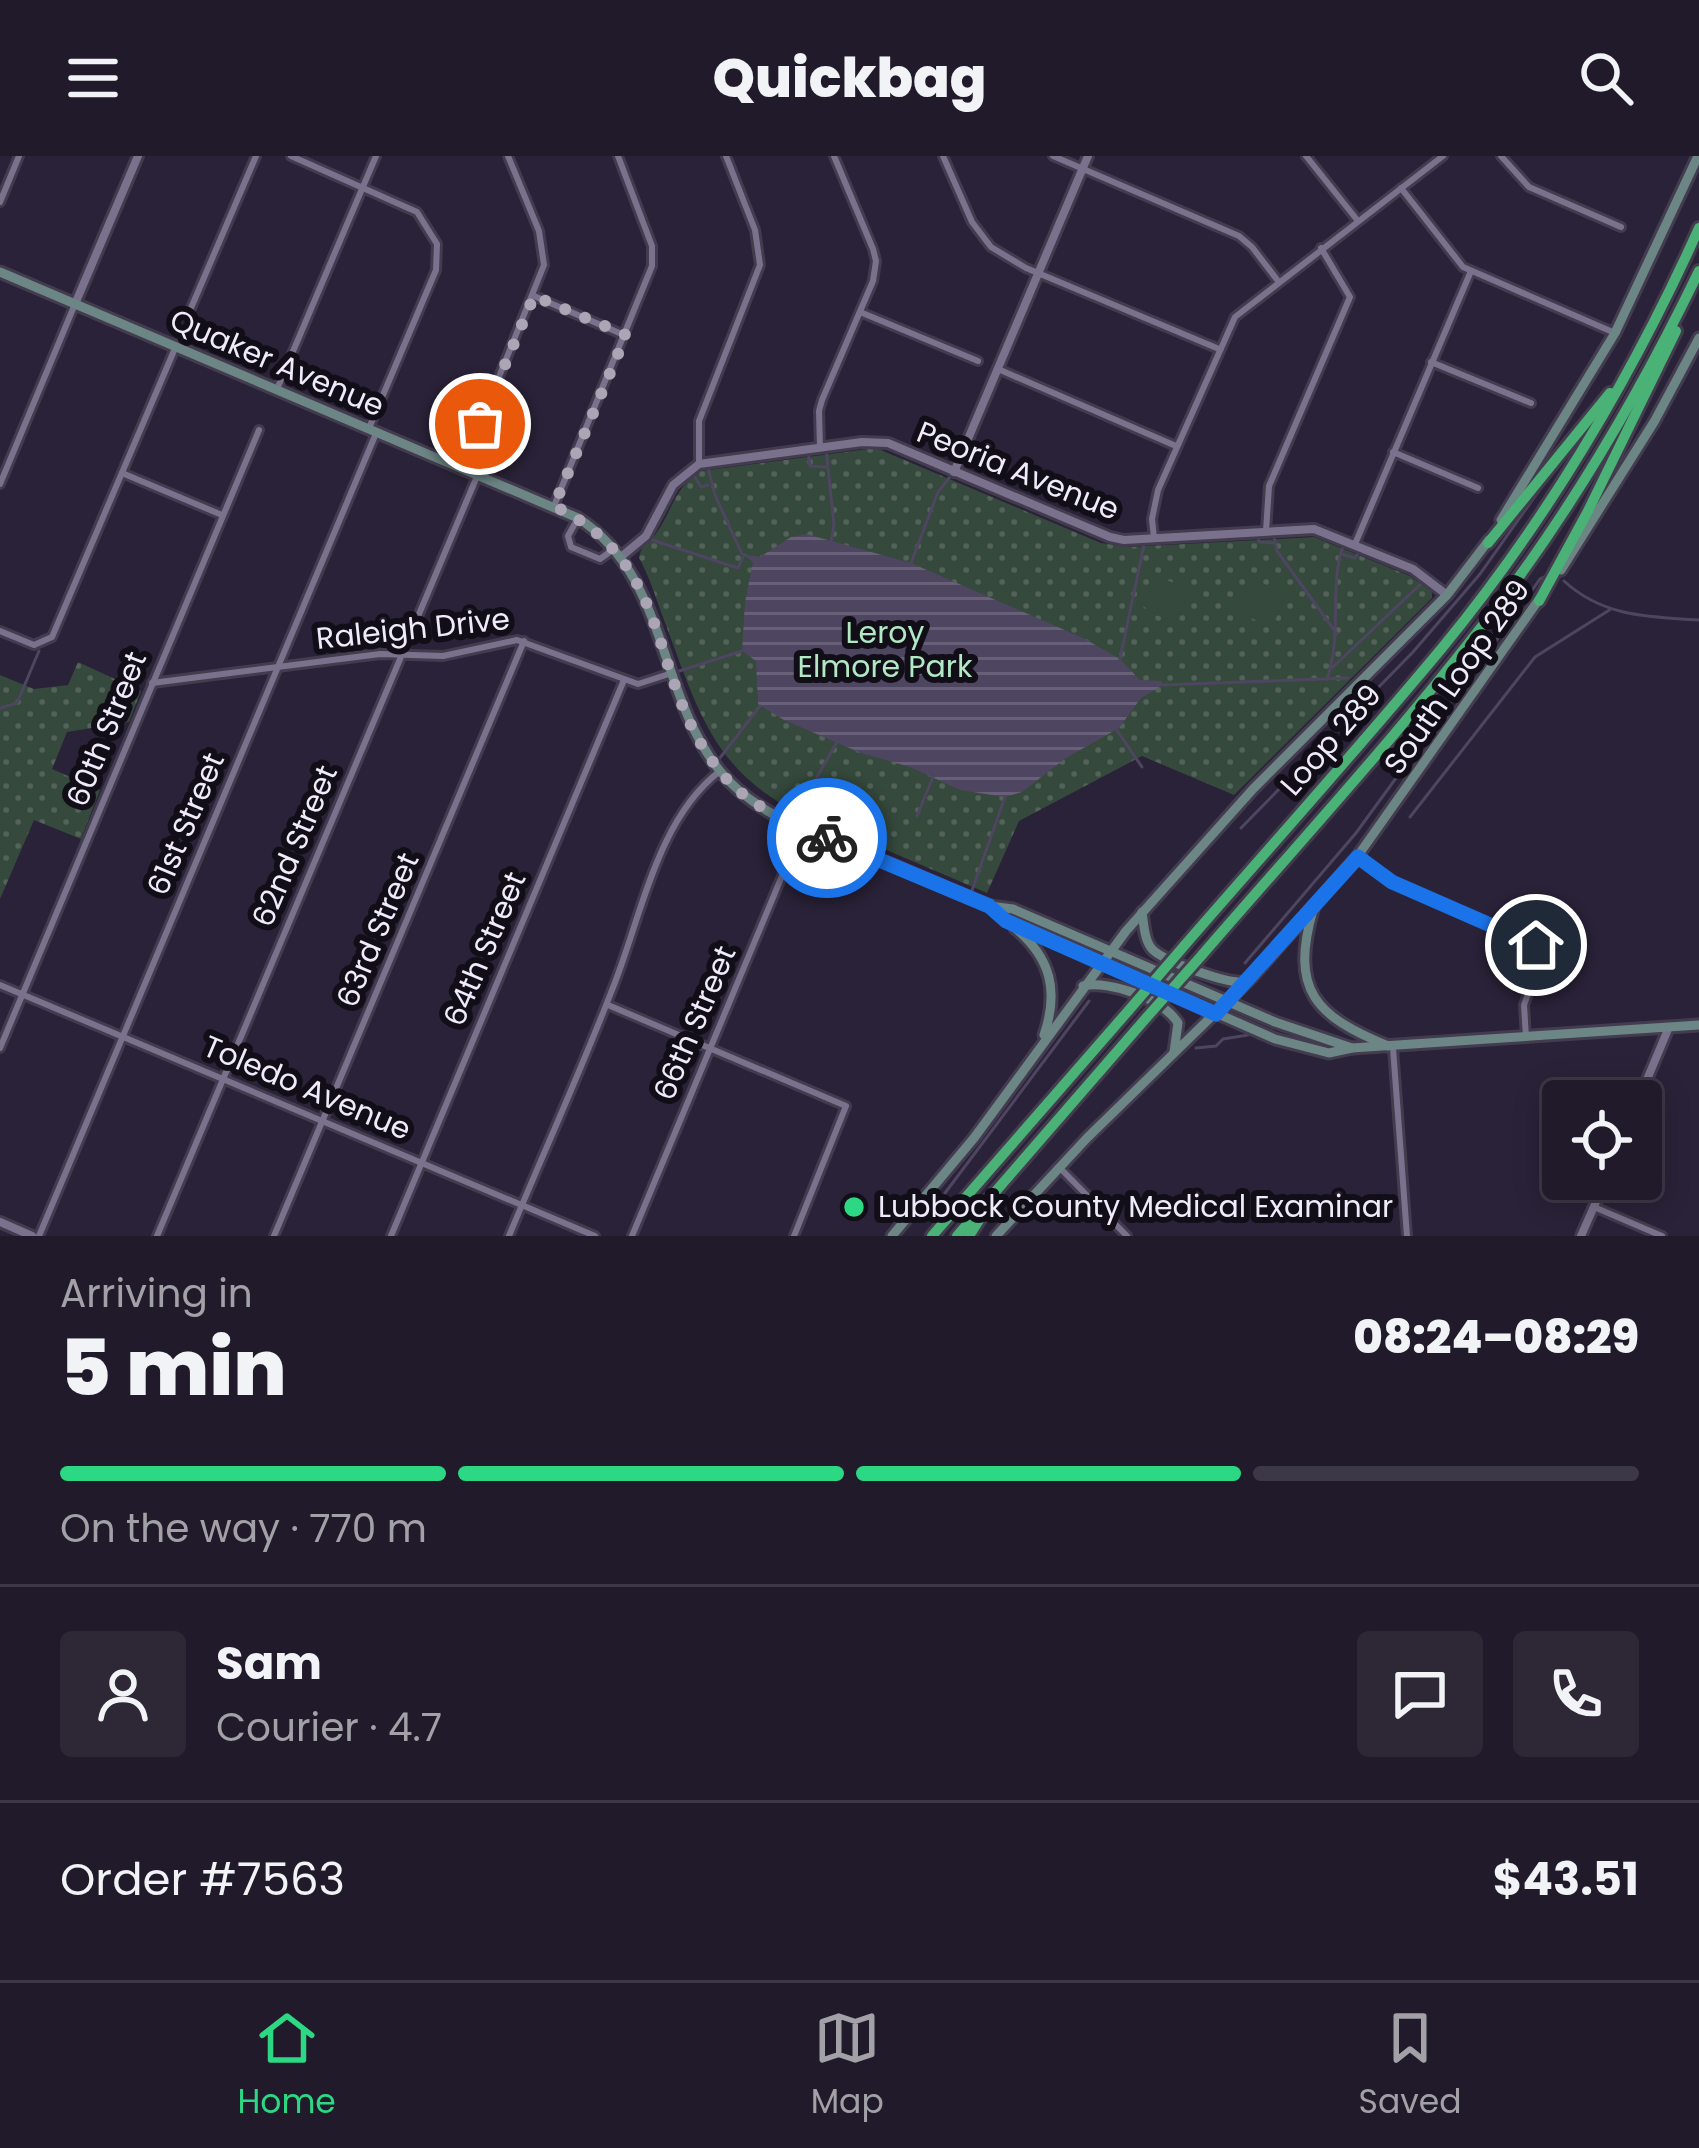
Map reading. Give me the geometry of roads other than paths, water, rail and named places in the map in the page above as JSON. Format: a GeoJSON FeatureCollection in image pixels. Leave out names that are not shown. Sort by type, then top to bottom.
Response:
{"type":"FeatureCollection","features":[{"type":"Feature","properties":{"kind":"highway","name":"Loop 289"},"geometry":{"type":"LineString","coordinates":[[932,1236],[1442,647],[1537,519],[1624,377],[1699,227]]}},
{"type":"Feature","properties":{"kind":"highway","name":"Loop 289"},"geometry":{"type":"LineString","coordinates":[[957,1236],[1430,691],[1510,589],[1613,433],[1699,271]]}},
{"type":"Feature","properties":{"kind":"highway"},"geometry":{"type":"LineString","coordinates":[[1539,601],[1650,389],[1687,295]]}},
{"type":"Feature","properties":{"kind":"highway"},"geometry":{"type":"LineString","coordinates":[[1488,542],[1624,377]]}},
{"type":"Feature","properties":{"kind":"highway"},"geometry":{"type":"LineString","coordinates":[[969,1236],[1002,1184]]}},
{"type":"Feature","properties":{"kind":"highway"},"geometry":{"type":"LineString","coordinates":[[922,1236],[965,1198]]}},
{"type":"Feature","properties":{"kind":"main road"},"geometry":{"type":"LineString","coordinates":[[892,1236],[944,1178],[1142,912],[1253,789],[1448,595],[1488,542],[1615,333],[1698,156]]}},
{"type":"Feature","properties":{"kind":"main road","name":"Quaker Avenue"},"geometry":{"type":"LineString","coordinates":[[0,272],[578,518],[618,552],[640,585],[691,724],[720,771],[758,806],[989,906],[1013,909],[1228,1002],[1352,1048]]}},
{"type":"Feature","properties":{"kind":"main road","name":"South Loop 289"},"geometry":{"type":"LineString","coordinates":[[996,1236],[1059,1167],[1251,978],[1358,857],[1615,486],[1699,338]]}},
{"type":"Feature","properties":{"kind":"main road","name":"Quaker Avenue"},"geometry":{"type":"LineString","coordinates":[[989,906],[1006,921],[1309,1050],[1329,1053],[1699,1025]]}},
{"type":"Feature","properties":{"kind":"main road"},"geometry":{"type":"LineString","coordinates":[[1313,907],[1303,960],[1312,995],[1329,1017],[1393,1048]]}},
{"type":"Feature","properties":{"kind":"main road"},"geometry":{"type":"LineString","coordinates":[[1142,912],[1147,939],[1156,952],[1228,983],[1251,978]]}},
{"type":"Feature","properties":{"kind":"main road"},"geometry":{"type":"LineString","coordinates":[[1006,921],[1033,943],[1049,971],[1052,1007],[1040,1046]]}},
{"type":"Feature","properties":{"kind":"main road"},"geometry":{"type":"LineString","coordinates":[[1083,986],[1107,984],[1169,1011],[1179,1034],[1173,1057]]}},
{"type":"Feature","properties":{"kind":"street"},"geometry":{"type":"LineString","coordinates":[[0,202],[20,156]]}},
{"type":"Feature","properties":{"kind":"street"},"geometry":{"type":"LineString","coordinates":[[0,484],[138,156]]}},
{"type":"Feature","properties":{"kind":"street"},"geometry":{"type":"LineString","coordinates":[[191,308],[256,156]]}},
{"type":"Feature","properties":{"kind":"street"},"geometry":{"type":"LineString","coordinates":[[291,156],[363,187]]}},
{"type":"Feature","properties":{"kind":"street"},"geometry":{"type":"LineString","coordinates":[[277,389],[376,156]]}},
{"type":"Feature","properties":{"kind":"street"},"geometry":{"type":"LineString","coordinates":[[480,424],[544,265],[543,249],[508,156]]}},
{"type":"Feature","properties":{"kind":"street"},"geometry":{"type":"LineString","coordinates":[[578,518],[568,536],[571,547],[600,559],[618,552],[646,536],[673,485],[699,464],[699,421],[760,265],[755,230],[726,156]]}},
{"type":"Feature","properties":{"kind":"street"},"geometry":{"type":"LineString","coordinates":[[820,448],[818,412],[873,281],[876,261],[835,156]]}},
{"type":"Feature","properties":{"kind":"street"},"geometry":{"type":"LineString","coordinates":[[944,156],[991,248],[1219,349]]}},
{"type":"Feature","properties":{"kind":"street"},"geometry":{"type":"LineString","coordinates":[[1053,156],[1239,236],[1278,281]]}},
{"type":"Feature","properties":{"kind":"street"},"geometry":{"type":"LineString","coordinates":[[954,472],[1088,156]]}},
{"type":"Feature","properties":{"kind":"street"},"geometry":{"type":"LineString","coordinates":[[1306,156],[1358,220]]}},
{"type":"Feature","properties":{"kind":"street"},"geometry":{"type":"LineString","coordinates":[[1501,156],[1529,187],[1621,226]]}},
{"type":"Feature","properties":{"kind":"street"},"geometry":{"type":"LineString","coordinates":[[554,506],[650,277],[652,257],[621,157]]}},
{"type":"Feature","properties":{"kind":"street"},"geometry":{"type":"LineString","coordinates":[[1154,538],[1154,501],[1235,316],[1439,157]]}},
{"type":"Feature","properties":{"kind":"street","name":"61st Street"},"geometry":{"type":"LineString","coordinates":[[36,1236],[278,668],[436,269],[433,232],[417,212],[363,187]]}},
{"type":"Feature","properties":{"kind":"street"},"geometry":{"type":"LineString","coordinates":[[1401,188],[1454,259],[1615,333]]}},
{"type":"Feature","properties":{"kind":"street"},"geometry":{"type":"LineString","coordinates":[[1266,531],[1269,486],[1350,296],[1321,248]]}},
{"type":"Feature","properties":{"kind":"street"},"geometry":{"type":"LineString","coordinates":[[1355,544],[1472,271]]}},
{"type":"Feature","properties":{"kind":"street"},"geometry":{"type":"LineString","coordinates":[[534,296],[626,335]]}},
{"type":"Feature","properties":{"kind":"street"},"geometry":{"type":"LineString","coordinates":[[860,312],[978,361]]}},
{"type":"Feature","properties":{"kind":"street"},"geometry":{"type":"LineString","coordinates":[[0,631],[34,645],[47,641],[56,629],[176,346]]}},
{"type":"Feature","properties":{"kind":"street"},"geometry":{"type":"LineString","coordinates":[[1431,362],[1531,403]]}},
{"type":"Feature","properties":{"kind":"street"},"geometry":{"type":"LineString","coordinates":[[998,368],[1177,446]]}},
{"type":"Feature","properties":{"kind":"street","name":"60th Street"},"geometry":{"type":"LineString","coordinates":[[0,1048],[259,430]]}},
{"type":"Feature","properties":{"kind":"street","name":"Peoria Avenue"},"geometry":{"type":"LineString","coordinates":[[699,464],[888,443],[1109,537],[1314,529],[1414,569],[1448,595]]}},
{"type":"Feature","properties":{"kind":"street"},"geometry":{"type":"LineString","coordinates":[[1393,452],[1478,488]]}},
{"type":"Feature","properties":{"kind":"street"},"geometry":{"type":"LineString","coordinates":[[122,472],[222,514]]}},
{"type":"Feature","properties":{"kind":"street","name":"62nd Street"},"geometry":{"type":"LineString","coordinates":[[158,1236],[478,474]]}},
{"type":"Feature","properties":{"kind":"street","name":"Raleigh Drive"},"geometry":{"type":"LineString","coordinates":[[152,682],[402,653],[443,656],[492,643],[524,641],[624,680],[638,683],[672,673]]}},
{"type":"Feature","properties":{"kind":"street","name":"63rd Street"},"geometry":{"type":"LineString","coordinates":[[274,1236],[524,641]]}},
{"type":"Feature","properties":{"kind":"street","name":"64th Street"},"geometry":{"type":"LineString","coordinates":[[391,1236],[624,680]]}},
{"type":"Feature","properties":{"kind":"street"},"geometry":{"type":"LineString","coordinates":[[509,1236],[607,1004],[679,816],[720,771]]}},
{"type":"Feature","properties":{"kind":"street","name":"66th Street"},"geometry":{"type":"LineString","coordinates":[[632,1236],[802,828]]}},
{"type":"Feature","properties":{"kind":"street"},"geometry":{"type":"LineString","coordinates":[[1358,857],[1385,878],[1532,941],[1540,949],[1524,1005],[1526,1038]]}},
{"type":"Feature","properties":{"kind":"street","name":"Toledo Avenue"},"geometry":{"type":"LineString","coordinates":[[0,985],[595,1236]]}},
{"type":"Feature","properties":{"kind":"street"},"geometry":{"type":"LineString","coordinates":[[607,1004],[846,1106],[794,1236]]}},
{"type":"Feature","properties":{"kind":"street"},"geometry":{"type":"LineString","coordinates":[[1647,1080],[1669,1027]]}},
{"type":"Feature","properties":{"kind":"street"},"geometry":{"type":"LineString","coordinates":[[1393,1048],[1407,1236]]}},
{"type":"Feature","properties":{"kind":"street"},"geometry":{"type":"LineString","coordinates":[[1059,1167],[1127,1236]]}},
{"type":"Feature","properties":{"kind":"street"},"geometry":{"type":"LineString","coordinates":[[1582,1236],[1597,1200]]}},
{"type":"Feature","properties":{"kind":"street"},"geometry":{"type":"LineString","coordinates":[[1594,1207],[1662,1236]]}},
{"type":"Feature","properties":{"kind":"street"},"geometry":{"type":"LineString","coordinates":[[0,1222],[36,1236]]}},
{"type":"Feature","properties":{"kind":"waterway"},"geometry":{"type":"LineString","coordinates":[[826,449],[834,524],[831,542]]}},
{"type":"Feature","properties":{"kind":"waterway"},"geometry":{"type":"LineString","coordinates":[[808,451],[810,466],[827,467]]}},
{"type":"Feature","properties":{"kind":"waterway"},"geometry":{"type":"LineString","coordinates":[[707,464],[715,495],[742,554]]}},
{"type":"Feature","properties":{"kind":"waterway"},"geometry":{"type":"LineString","coordinates":[[691,471],[701,487],[708,485]]}},
{"type":"Feature","properties":{"kind":"waterway"},"geometry":{"type":"LineString","coordinates":[[911,563],[938,492],[953,473]]}},
{"type":"Feature","properties":{"kind":"waterway"},"geometry":{"type":"LineString","coordinates":[[1241,828],[1413,652],[1480,574],[1550,475]]}},
{"type":"Feature","properties":{"kind":"waterway"},"geometry":{"type":"LineString","coordinates":[[1273,532],[1277,551],[1337,634]]}},
{"type":"Feature","properties":{"kind":"waterway"},"geometry":{"type":"LineString","coordinates":[[1257,533],[1259,542],[1274,543]]}},
{"type":"Feature","properties":{"kind":"waterway"},"geometry":{"type":"LineString","coordinates":[[646,538],[738,568],[743,557]]}},
{"type":"Feature","properties":{"kind":"waterway"},"geometry":{"type":"LineString","coordinates":[[1120,659],[1145,540]]}},
{"type":"Feature","properties":{"kind":"waterway"},"geometry":{"type":"LineString","coordinates":[[1327,679],[1334,644],[1337,572],[1345,542]]}},
{"type":"Feature","properties":{"kind":"waterway"},"geometry":{"type":"LineString","coordinates":[[1341,554],[1355,558],[1361,549]]}},
{"type":"Feature","properties":{"kind":"waterway"},"geometry":{"type":"LineString","coordinates":[[1486,634],[1501,634],[1540,579],[1547,576]]}},
{"type":"Feature","properties":{"kind":"waterway"},"geometry":{"type":"LineString","coordinates":[[1333,667],[1426,579]]}},
{"type":"Feature","properties":{"kind":"waterway"},"geometry":{"type":"LineString","coordinates":[[1564,581],[1611,608],[1699,620]]}},
{"type":"Feature","properties":{"kind":"waterway"},"geometry":{"type":"LineString","coordinates":[[1410,817],[1535,657],[1611,609]]}},
{"type":"Feature","properties":{"kind":"waterway"},"geometry":{"type":"LineString","coordinates":[[1245,963],[1356,833],[1501,634]]}},
{"type":"Feature","properties":{"kind":"waterway"},"geometry":{"type":"LineString","coordinates":[[0,708],[17,703],[39,651]]}},
{"type":"Feature","properties":{"kind":"waterway"},"geometry":{"type":"LineString","coordinates":[[673,673],[742,651]]}},
{"type":"Feature","properties":{"kind":"waterway"},"geometry":{"type":"LineString","coordinates":[[1163,685],[1348,678]]}},
{"type":"Feature","properties":{"kind":"waterway"},"geometry":{"type":"LineString","coordinates":[[716,763],[760,706]]}},
{"type":"Feature","properties":{"kind":"waterway"},"geometry":{"type":"LineString","coordinates":[[1116,729],[1142,767]]}},
{"type":"Feature","properties":{"kind":"waterway"},"geometry":{"type":"LineString","coordinates":[[817,777],[837,742]]}},
{"type":"Feature","properties":{"kind":"waterway"},"geometry":{"type":"LineString","coordinates":[[917,816],[933,777]]}},
{"type":"Feature","properties":{"kind":"waterway"},"geometry":{"type":"LineString","coordinates":[[970,896],[1005,797]]}},
{"type":"Feature","properties":{"kind":"waterway"},"geometry":{"type":"LineString","coordinates":[[945,1193],[1089,1001]]}},
{"type":"Feature","properties":{"kind":"waterway"},"geometry":{"type":"LineString","coordinates":[[1196,1048],[1248,1035]]}},
{"type":"Feature","properties":{"kind":"place","name":"Lubbock County Medical Examinar"},"geometry":{"type":"Point","coordinates":[854,1207]}},
{"type":"Feature","properties":{"kind":"park label","name":"Leroy Elmore Park"},"geometry":{"type":"Point","coordinates":[885,650]}}]}
